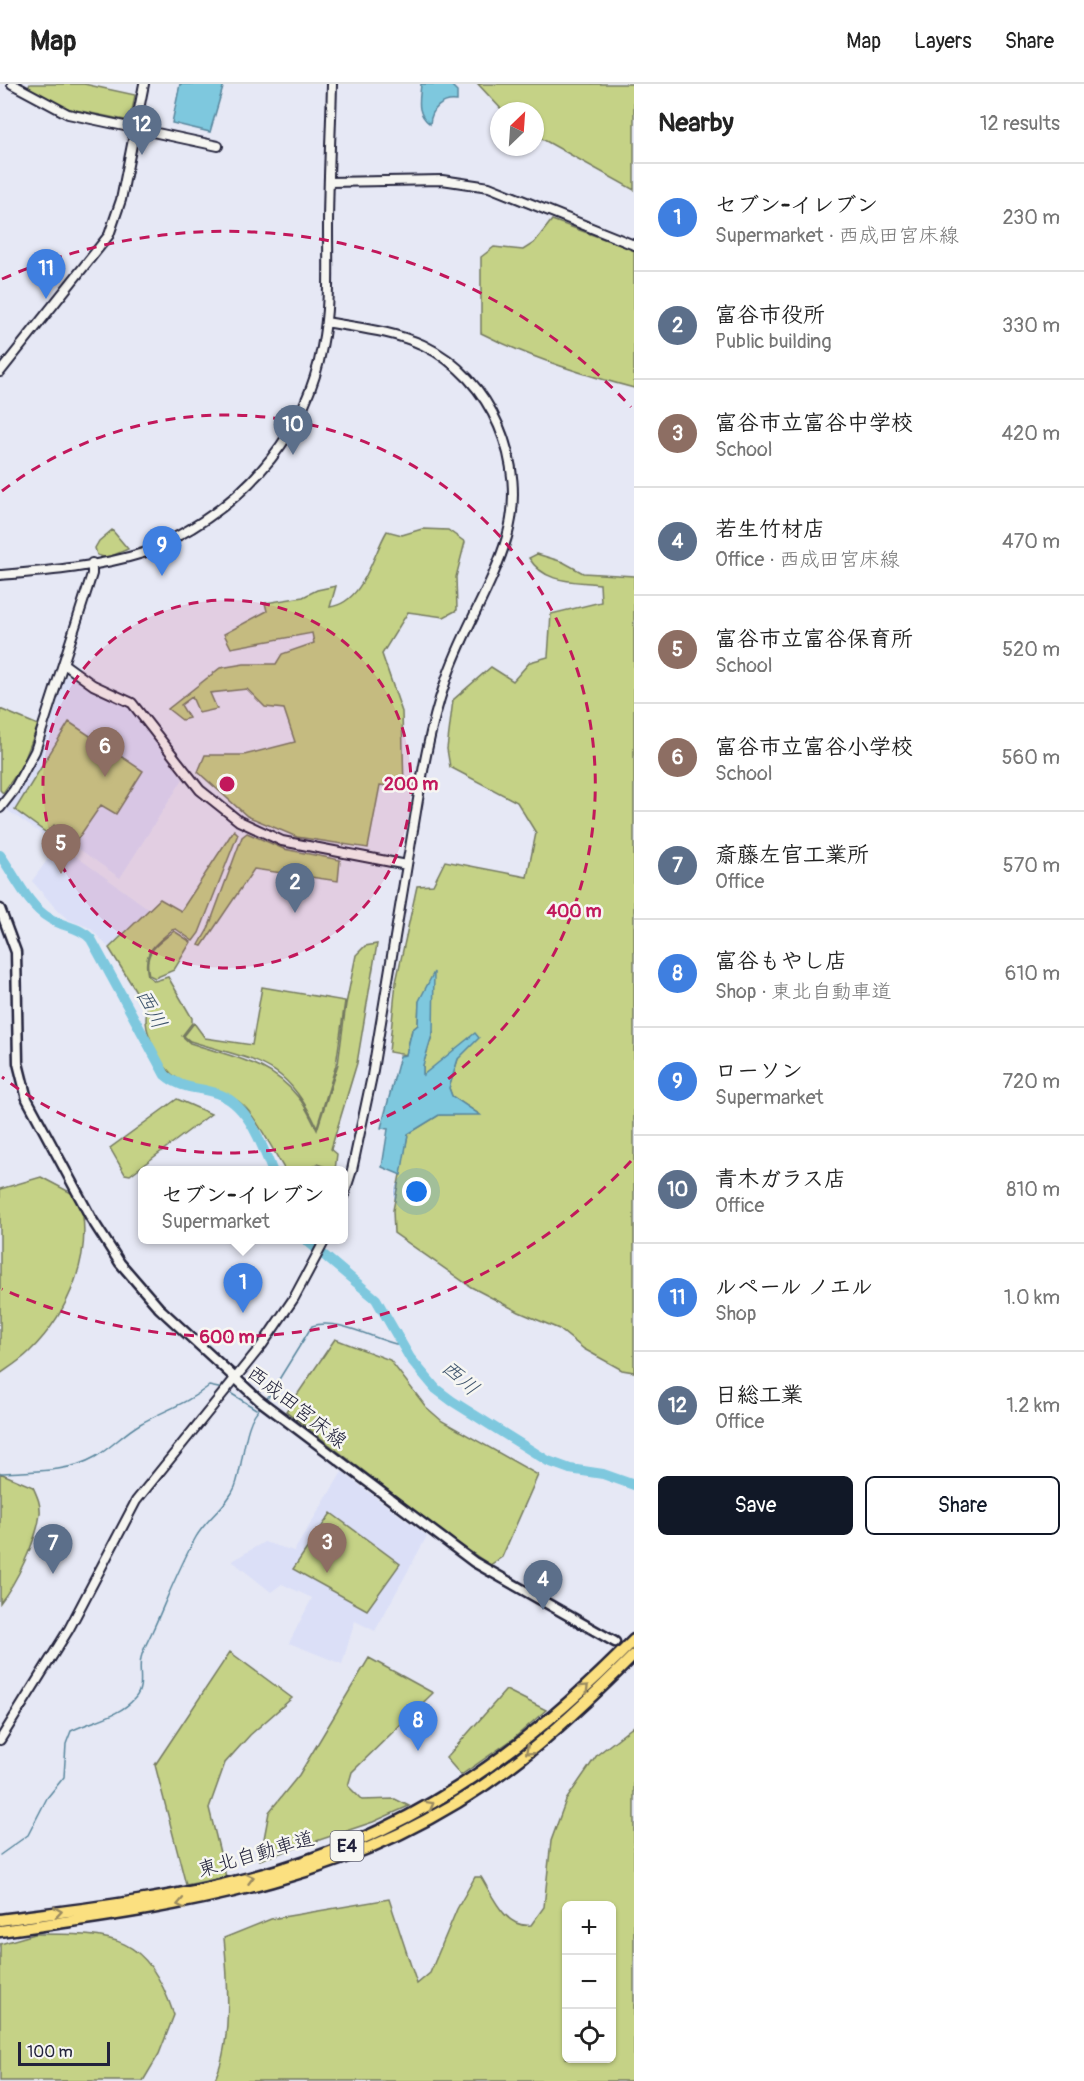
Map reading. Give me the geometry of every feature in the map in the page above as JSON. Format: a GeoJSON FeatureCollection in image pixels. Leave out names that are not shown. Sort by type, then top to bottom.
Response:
{"type":"FeatureCollection","features":[{"type":"Feature","properties":{"kind":"highway","name":"東北自動車道"},"geometry":{"type":"LineString","coordinates":[[0,1920],[148,1899],[223,1885],[296,1865],[370,1836],[436,1802],[512,1752],[581,1692],[634,1640]]}},
{"type":"Feature","properties":{"kind":"highway","name":"東北自動車道"},"geometry":{"type":"LineString","coordinates":[[0,1932],[207,1899],[300,1875],[357,1853],[442,1811],[498,1775],[558,1728],[634,1655]]}},
{"type":"Feature","properties":{"kind":"main road","name":"西成田宮床線"},"geometry":{"type":"LineString","coordinates":[[0,909],[16,952],[18,1063],[27,1099],[120,1263],[159,1308],[268,1407],[474,1562],[615,1642]]}},
{"type":"Feature","properties":{"kind":"street"},"geometry":{"type":"LineString","coordinates":[[12,84],[68,114],[218,146]]}},
{"type":"Feature","properties":{"kind":"street"},"geometry":{"type":"LineString","coordinates":[[0,372],[109,235],[121,200],[144,84]]}},
{"type":"Feature","properties":{"kind":"street"},"geometry":{"type":"LineString","coordinates":[[0,574],[45,572],[122,559],[161,545],[216,514],[246,486],[297,422],[320,361],[326,322],[332,84]]}},
{"type":"Feature","properties":{"kind":"street"},"geometry":{"type":"LineString","coordinates":[[329,182],[442,180],[489,187],[634,245]]}},
{"type":"Feature","properties":{"kind":"street"},"geometry":{"type":"LineString","coordinates":[[326,322],[403,337],[424,346],[459,369],[486,402],[498,424],[509,454],[512,476],[508,535],[448,674],[434,719],[372,1076],[348,1183]]}},
{"type":"Feature","properties":{"kind":"street"},"geometry":{"type":"LineString","coordinates":[[0,808],[14,790],[34,750],[92,574],[92,563]]}},
{"type":"Feature","properties":{"kind":"street"},"geometry":{"type":"LineString","coordinates":[[64,664],[93,685],[132,703],[200,790],[239,821],[282,841],[407,865]]}},
{"type":"Feature","properties":{"kind":"street"},"geometry":{"type":"LineString","coordinates":[[0,1740],[69,1629],[136,1501],[279,1321],[322,1244]]}},
{"type":"Feature","properties":{"kind":"shaded area"},"geometry":{"type":"Polygon","coordinates":[[[71,675],[92,690],[129,707],[183,779],[120,878],[55,832],[49,839],[7,810],[30,775],[47,736],[65,677],[71,675]]]}},
{"type":"Feature","properties":{"kind":"shaded area"},"geometry":{"type":"Polygon","coordinates":[[[59,844],[149,909],[109,948],[90,928],[69,920],[58,911],[32,881],[59,844]]]}},
{"type":"Feature","properties":{"kind":"shaded area"},"geometry":{"type":"Polygon","coordinates":[[[342,1472],[427,1536],[375,1631],[355,1621],[342,1664],[289,1643],[312,1598],[282,1584],[271,1592],[232,1561],[264,1542],[294,1551],[342,1472]]]}},
{"type":"Feature","properties":{"kind":"green space"},"geometry":{"type":"Polygon","coordinates":[[[30,84],[84,84],[135,95],[131,117],[125,120],[66,108],[28,88],[30,84]]]}},
{"type":"Feature","properties":{"kind":"green space"},"geometry":{"type":"Polygon","coordinates":[[[478,84],[634,84],[634,190],[544,140],[544,102],[495,102],[478,84]]]}},
{"type":"Feature","properties":{"kind":"green space"},"geometry":{"type":"Polygon","coordinates":[[[552,220],[634,250],[634,388],[556,365],[481,333],[481,257],[494,247],[523,250],[534,243],[552,220]]]}},
{"type":"Feature","properties":{"kind":"green space"},"geometry":{"type":"Polygon","coordinates":[[[422,529],[448,530],[465,542],[456,577],[457,610],[444,617],[408,612],[382,654],[402,712],[404,788],[380,785],[368,848],[297,837],[247,816],[198,772],[205,755],[244,755],[295,742],[284,709],[265,707],[247,689],[210,693],[217,709],[199,713],[192,697],[181,705],[189,718],[182,720],[168,709],[220,668],[244,664],[276,664],[282,654],[314,643],[312,633],[231,648],[224,634],[267,611],[265,603],[303,597],[317,590],[336,586],[330,607],[342,603],[351,597],[366,577],[387,531],[402,535],[422,529]]]}},
{"type":"Feature","properties":{"kind":"green space"},"geometry":{"type":"Polygon","coordinates":[[[112,530],[128,549],[107,558],[97,555],[95,548],[99,541],[112,530]]]}},
{"type":"Feature","properties":{"kind":"green space"},"geometry":{"type":"Polygon","coordinates":[[[537,554],[563,562],[583,573],[634,576],[634,1372],[622,1370],[584,1349],[559,1329],[519,1312],[471,1287],[394,1233],[393,1210],[408,1134],[439,1115],[479,1114],[452,1096],[449,1088],[458,1059],[423,1076],[423,1065],[433,1032],[419,1001],[418,1025],[412,1030],[406,1055],[389,1052],[396,982],[417,886],[433,885],[445,861],[527,877],[536,833],[517,802],[450,767],[447,749],[453,700],[491,667],[513,681],[530,662],[548,657],[551,614],[601,602],[600,584],[551,577],[543,573],[529,558],[537,554]]]}},
{"type":"Feature","properties":{"kind":"green space"},"geometry":{"type":"Polygon","coordinates":[[[0,709],[38,725],[22,766],[3,793],[0,790],[0,709]]]}},
{"type":"Feature","properties":{"kind":"green space"},"geometry":{"type":"Polygon","coordinates":[[[69,722],[143,771],[116,814],[101,805],[77,840],[54,825],[48,834],[15,810],[69,722]]]}},
{"type":"Feature","properties":{"kind":"green space"},"geometry":{"type":"Polygon","coordinates":[[[234,830],[238,834],[199,933],[193,941],[176,929],[172,930],[148,954],[148,976],[155,981],[168,977],[192,1018],[192,1023],[182,1036],[190,1043],[249,1062],[275,1075],[301,1101],[317,1130],[338,1064],[346,1004],[356,955],[365,946],[377,944],[357,1063],[331,1149],[337,1154],[336,1166],[317,1164],[315,1166],[283,1166],[259,1126],[243,1105],[218,1091],[184,1082],[174,1076],[164,1065],[148,1033],[147,1009],[109,948],[160,899],[181,911],[234,830]]]}},
{"type":"Feature","properties":{"kind":"green space"},"geometry":{"type":"Polygon","coordinates":[[[247,833],[284,849],[340,860],[338,881],[254,869],[202,946],[199,945],[208,929],[242,837],[247,833]]]}},
{"type":"Feature","properties":{"kind":"green space"},"geometry":{"type":"Polygon","coordinates":[[[174,931],[191,942],[174,970],[155,978],[149,975],[150,954],[174,931]]]}},
{"type":"Feature","properties":{"kind":"green space"},"geometry":{"type":"Polygon","coordinates":[[[262,987],[345,1001],[336,1065],[317,1127],[293,1088],[267,1066],[190,1041],[184,1036],[194,1023],[205,1038],[252,1045],[262,987]]]}},
{"type":"Feature","properties":{"kind":"green space"},"geometry":{"type":"Polygon","coordinates":[[[177,1099],[211,1114],[142,1166],[138,1166],[138,1169],[130,1175],[125,1174],[110,1148],[177,1099]]]}},
{"type":"Feature","properties":{"kind":"green space"},"geometry":{"type":"Polygon","coordinates":[[[41,1177],[79,1197],[84,1239],[81,1260],[67,1300],[56,1319],[29,1352],[0,1374],[0,1189],[41,1177]]]}},
{"type":"Feature","properties":{"kind":"green space"},"geometry":{"type":"Polygon","coordinates":[[[335,1339],[390,1360],[426,1407],[442,1421],[538,1475],[502,1557],[490,1565],[445,1534],[286,1411],[335,1339]]]}},
{"type":"Feature","properties":{"kind":"green space"},"geometry":{"type":"Polygon","coordinates":[[[0,1473],[33,1487],[40,1510],[35,1536],[25,1561],[0,1603],[0,1473]]]}},
{"type":"Feature","properties":{"kind":"green space"},"geometry":{"type":"Polygon","coordinates":[[[331,1513],[400,1564],[367,1610],[293,1569],[331,1513]]]}},
{"type":"Feature","properties":{"kind":"green space"},"geometry":{"type":"Polygon","coordinates":[[[230,1652],[292,1698],[250,1735],[225,1763],[209,1808],[226,1877],[186,1885],[155,1765],[230,1652]]]}},
{"type":"Feature","properties":{"kind":"green space"},"geometry":{"type":"Polygon","coordinates":[[[369,1658],[433,1693],[352,1772],[348,1786],[362,1800],[395,1799],[409,1806],[373,1822],[260,1860],[269,1812],[299,1775],[369,1658]]]}},
{"type":"Feature","properties":{"kind":"green space"},"geometry":{"type":"Polygon","coordinates":[[[506,1690],[546,1710],[513,1739],[461,1775],[446,1758],[506,1690]]]}},
{"type":"Feature","properties":{"kind":"green space"},"geometry":{"type":"Polygon","coordinates":[[[634,1726],[634,2081],[214,2081],[220,2066],[227,2030],[228,1991],[224,1938],[271,1919],[389,1899],[417,1984],[430,1973],[457,1909],[475,1877],[481,1877],[495,1902],[507,1917],[522,1925],[531,1925],[544,1907],[551,1841],[566,1800],[597,1755],[634,1726]]]}},
{"type":"Feature","properties":{"kind":"green space"},"geometry":{"type":"Polygon","coordinates":[[[35,1934],[86,1935],[106,1938],[124,1944],[139,1953],[152,1968],[174,2015],[159,2054],[143,2081],[0,2081],[0,1944],[35,1934]]]}},
{"type":"Feature","properties":{"kind":"water"},"geometry":{"type":"Polygon","coordinates":[[[180,84],[224,84],[210,132],[172,123],[180,84]]]}},
{"type":"Feature","properties":{"kind":"water"},"geometry":{"type":"Polygon","coordinates":[[[421,84],[450,84],[457,91],[457,101],[442,103],[438,106],[430,124],[420,110],[421,84]]]}},
{"type":"Feature","properties":{"kind":"water"},"geometry":{"type":"Polygon","coordinates":[[[434,972],[433,1032],[423,1065],[423,1075],[475,1033],[479,1038],[458,1059],[449,1088],[452,1096],[480,1115],[439,1115],[408,1134],[401,1175],[382,1167],[388,1129],[381,1128],[400,1056],[406,1055],[412,1030],[418,1025],[419,1001],[434,972]]]}},
{"type":"Feature","properties":{"kind":"waterway","name":"西川"},"geometry":{"type":"LineString","coordinates":[[0,855],[28,898],[41,913],[82,932],[91,939],[165,1075],[183,1085],[216,1093],[237,1105],[252,1125],[270,1166]]}},
{"type":"Feature","properties":{"kind":"waterway","name":"西川"},"geometry":{"type":"LineString","coordinates":[[311,1244],[376,1299],[410,1358],[436,1389],[452,1401],[548,1461],[570,1469],[603,1474],[634,1485]]}},
{"type":"Feature","properties":{"kind":"waterway"},"geometry":{"type":"LineString","coordinates":[[265,1402],[312,1326],[333,1324],[400,1345]]}},
{"type":"Feature","properties":{"kind":"waterway"},"geometry":{"type":"LineString","coordinates":[[0,1473],[61,1469],[84,1462],[101,1453],[140,1424],[184,1402],[209,1386],[223,1389]]}},
{"type":"Feature","properties":{"kind":"waterway"},"geometry":{"type":"LineString","coordinates":[[227,1391],[256,1409]]}},
{"type":"Feature","properties":{"kind":"waterway"},"geometry":{"type":"LineString","coordinates":[[0,1855],[28,1835],[47,1798],[64,1777],[66,1744],[71,1731],[121,1710],[138,1694],[141,1684],[140,1663],[144,1648],[196,1537],[235,1487],[247,1432],[251,1421],[262,1406]]}},
{"type":"Feature","properties":{"kind":"place","name":"日総工業"},"geometry":{"type":"Point","coordinates":[142,155]}},
{"type":"Feature","properties":{"kind":"place","name":"ルペール ノエル"},"geometry":{"type":"Point","coordinates":[46,299]}},
{"type":"Feature","properties":{"kind":"place","name":"青木ガラス店"},"geometry":{"type":"Point","coordinates":[293,455]}},
{"type":"Feature","properties":{"kind":"place","name":"ローソン"},"geometry":{"type":"Point","coordinates":[162,576]}},
{"type":"Feature","properties":{"kind":"place","name":"富谷市立富谷小学校"},"geometry":{"type":"Point","coordinates":[105,777]}},
{"type":"Feature","properties":{"kind":"place","name":"富谷市立富谷保育所"},"geometry":{"type":"Point","coordinates":[61,874]}},
{"type":"Feature","properties":{"kind":"place","name":"富谷市役所"},"geometry":{"type":"Point","coordinates":[295,913]}},
{"type":"Feature","properties":{"kind":"place","name":"セブン-イレブン"},"geometry":{"type":"Point","coordinates":[243,1313]}},
{"type":"Feature","properties":{"kind":"place","name":"富谷市立富谷中学校"},"geometry":{"type":"Point","coordinates":[327,1573]}},
{"type":"Feature","properties":{"kind":"place","name":"斎藤左官工業所"},"geometry":{"type":"Point","coordinates":[53,1574]}},
{"type":"Feature","properties":{"kind":"place","name":"若生竹材店"},"geometry":{"type":"Point","coordinates":[543,1610]}},
{"type":"Feature","properties":{"kind":"place","name":"富谷もやし店"},"geometry":{"type":"Point","coordinates":[418,1751]}}]}
